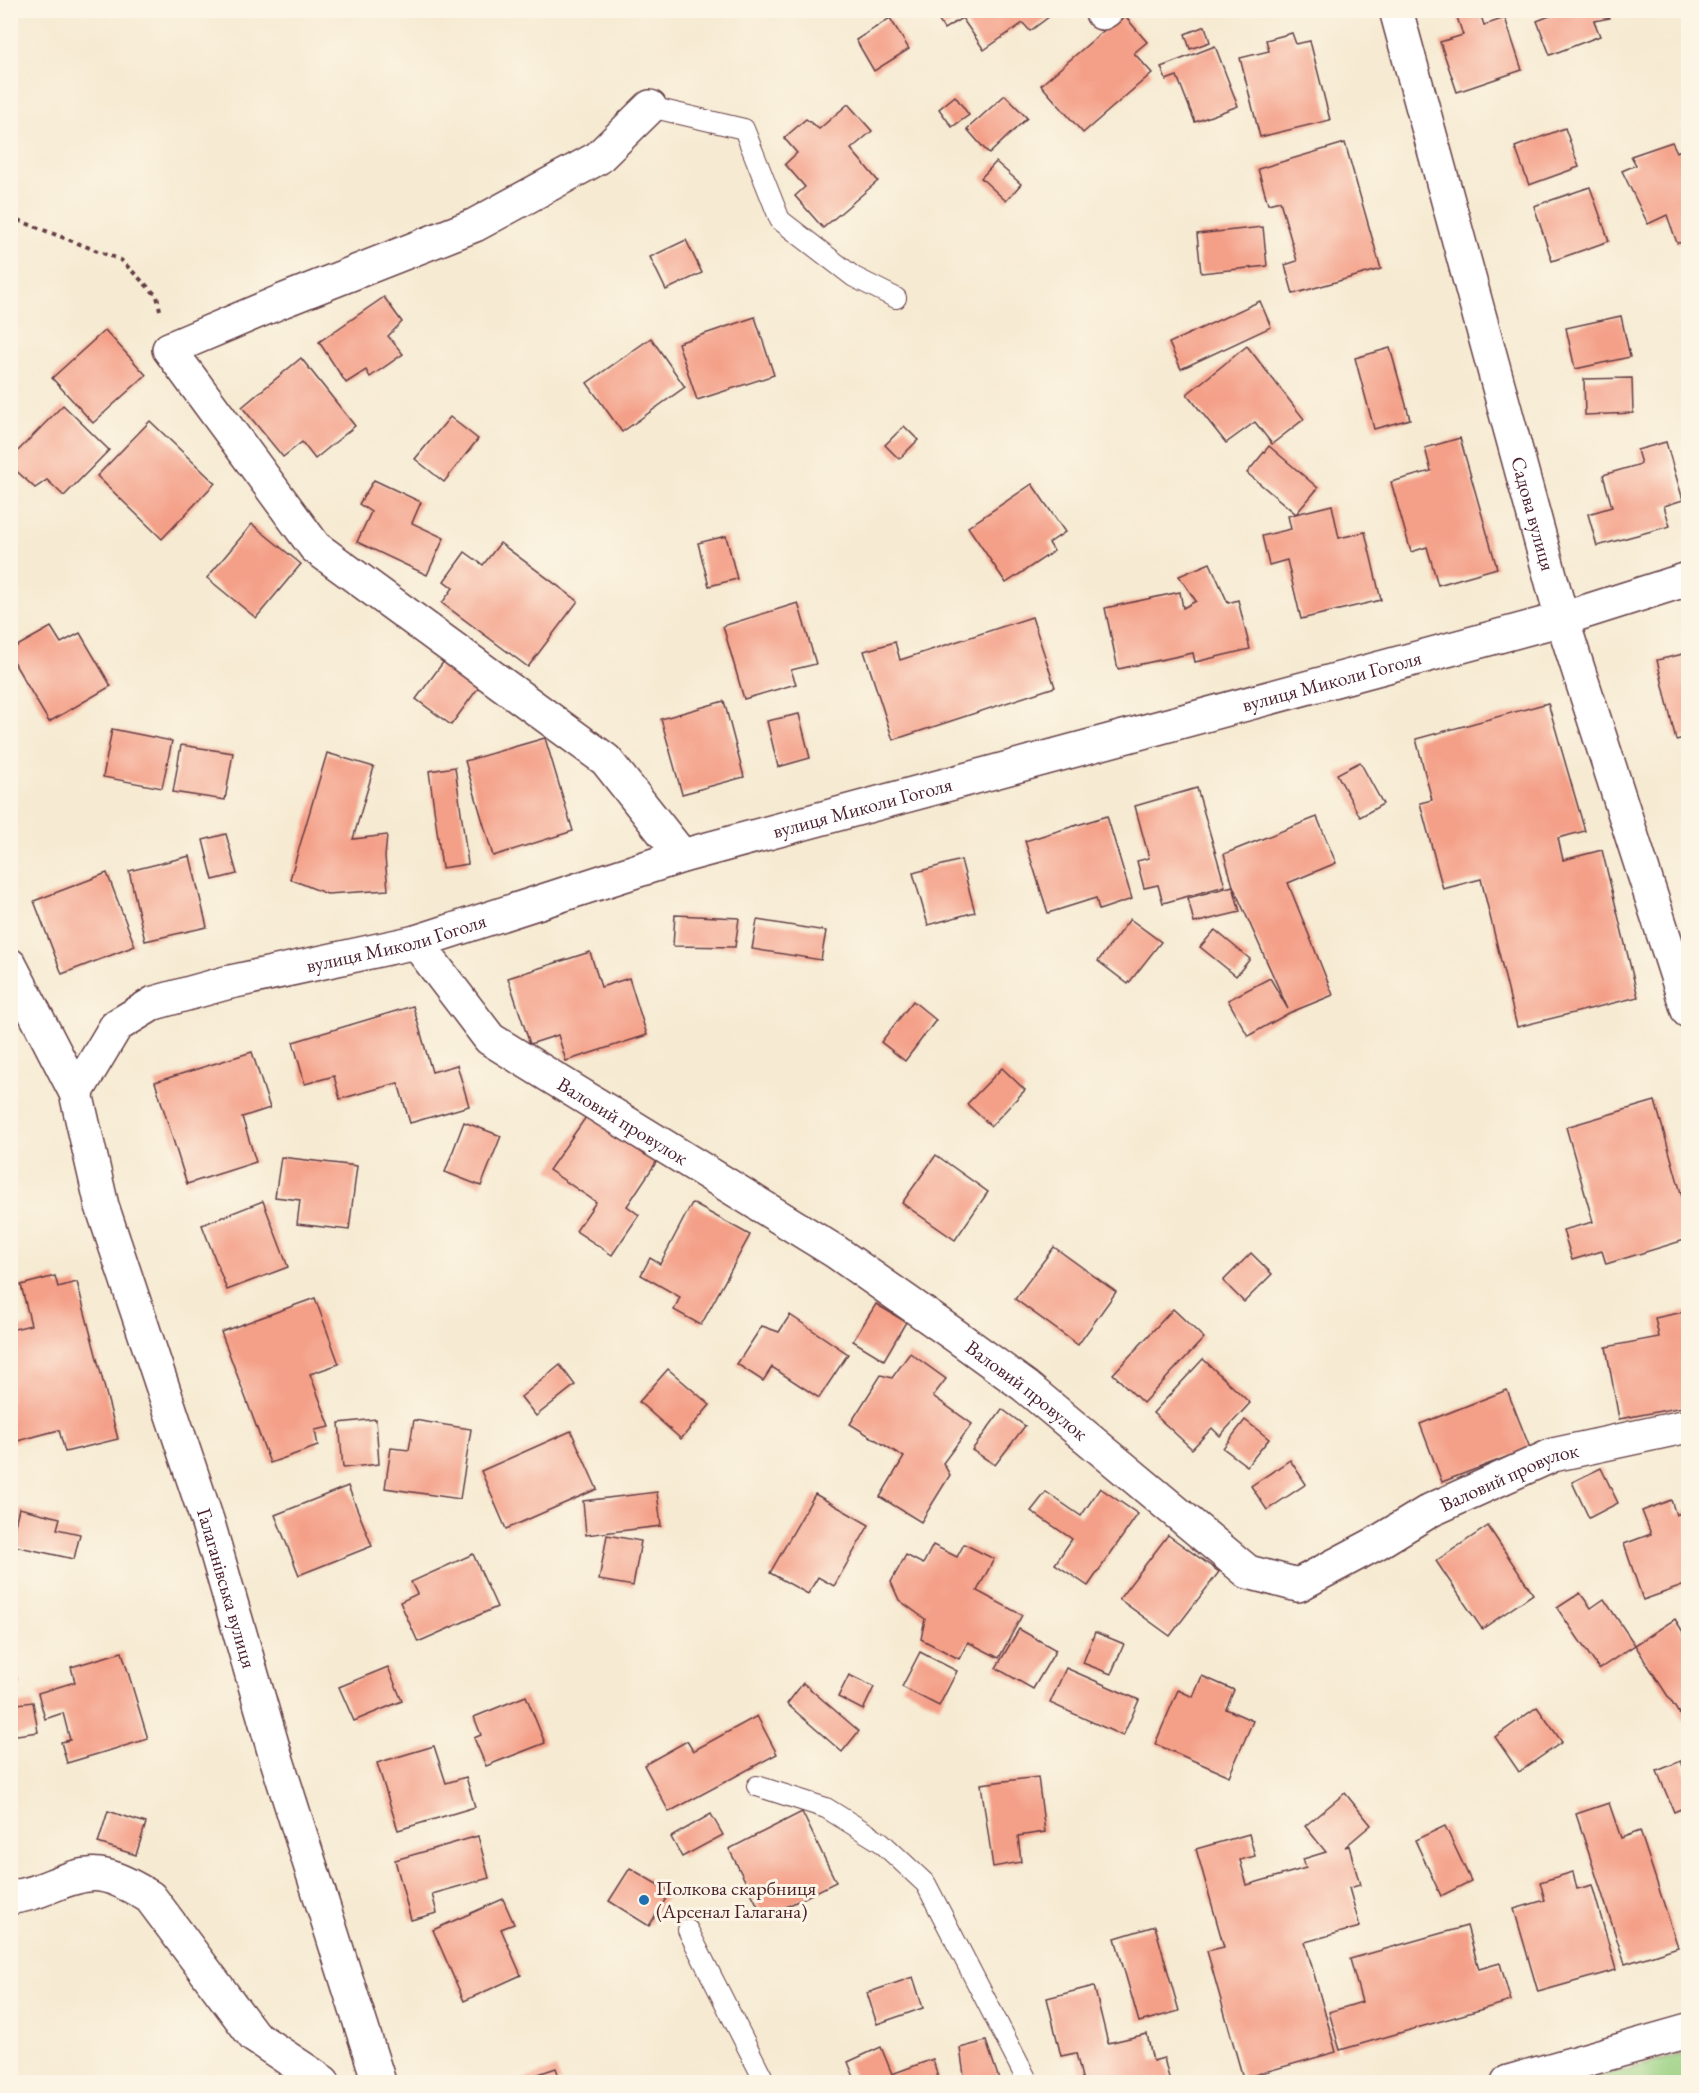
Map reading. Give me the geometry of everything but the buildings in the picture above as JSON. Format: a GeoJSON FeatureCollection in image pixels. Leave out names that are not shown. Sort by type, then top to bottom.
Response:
{"type":"FeatureCollection","features":[{"type":"Feature","properties":{"kind":"street","name":"Садова вулиця"},"geometry":{"type":"LineString","coordinates":[[1396,10],[1562,619],[1689,1011]]}},
{"type":"Feature","properties":{"kind":"street"},"geometry":{"type":"LineString","coordinates":[[650,107],[598,158],[475,225],[282,301],[168,349],[315,547],[606,760],[682,856]]}},
{"type":"Feature","properties":{"kind":"street","name":"вулиця Миколи Гоголя"},"geometry":{"type":"LineString","coordinates":[[76,1094],[116,1026],[154,1003],[226,983],[416,942],[682,856],[1562,619],[1688,577]]}},
{"type":"Feature","properties":{"kind":"street","name":"Валовий провулок"},"geometry":{"type":"LineString","coordinates":[[416,942],[490,1039],[836,1252],[947,1330],[1025,1386],[1248,1572],[1298,1585],[1375,1544],[1431,1510],[1553,1455],[1689,1426]]}},
{"type":"Feature","properties":{"kind":"street","name":"Галаганівська вулиця"},"geometry":{"type":"LineString","coordinates":[[10,965],[76,1094],[102,1206],[208,1523],[274,1751],[378,2082]]}},
{"type":"Feature","properties":{"kind":"street"},"geometry":{"type":"LineString","coordinates":[[10,1897],[22,1896],[89,1874],[126,1882],[150,1897],[254,2036],[323,2082]]}},
{"type":"Feature","properties":{"kind":"street"},"geometry":{"type":"LineString","coordinates":[[1508,2082],[1689,2031]]}},
{"type":"Feature","properties":{"kind":"lane"},"geometry":{"type":"LineString","coordinates":[[650,107],[744,129],[780,220],[854,277],[896,298]]}},
{"type":"Feature","properties":{"kind":"lane"},"geometry":{"type":"LineString","coordinates":[[757,1786],[826,1808],[881,1842],[926,1884],[1028,2082]]}},
{"type":"Feature","properties":{"kind":"lane"},"geometry":{"type":"LineString","coordinates":[[688,1930],[765,2082]]}},
{"type":"Feature","properties":{"kind":"path"},"geometry":{"type":"LineString","coordinates":[[10,217],[121,260],[157,296],[168,349]]}},
{"type":"Feature","properties":{"kind":"green space"},"geometry":{"type":"Polygon","coordinates":[[[1688,2053],[1688,2082],[1582,2082],[1688,2053]]]}},
{"type":"Feature","properties":{"kind":"place","name":"Полкова скарбниця (Арсенал Галагана)"},"geometry":{"type":"Point","coordinates":[644,1900]}}]}
